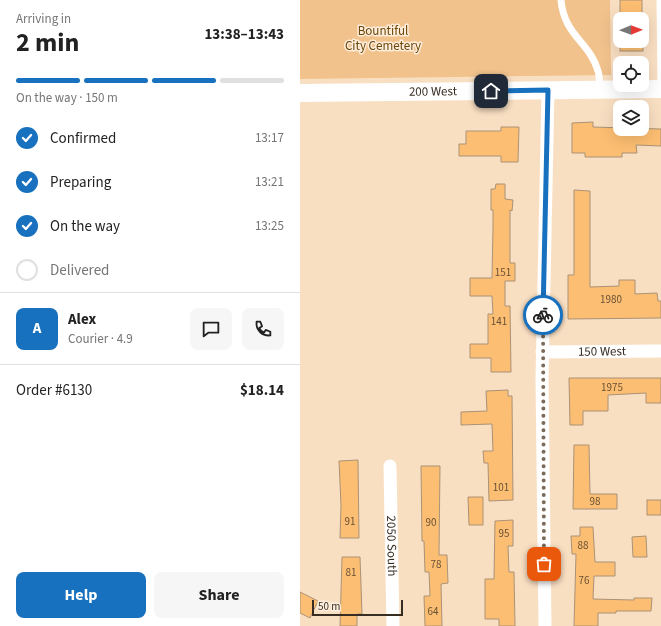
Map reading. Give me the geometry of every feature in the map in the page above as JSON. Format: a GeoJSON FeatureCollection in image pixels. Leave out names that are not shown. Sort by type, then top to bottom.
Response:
{"type":"FeatureCollection","features":[{"type":"Feature","properties":{"kind":"street","name":"200 West"},"geometry":{"type":"LineString","coordinates":[[300,93],[661,89]]}},
{"type":"Feature","properties":{"kind":"street"},"geometry":{"type":"LineString","coordinates":[[545,626],[542,352],[548,90]]}},
{"type":"Feature","properties":{"kind":"street","name":"150 West"},"geometry":{"type":"LineString","coordinates":[[542,352],[661,351]]}},
{"type":"Feature","properties":{"kind":"street","name":"2050 South"},"geometry":{"type":"LineString","coordinates":[[390,466],[393,626]]}},
{"type":"Feature","properties":{"kind":"lane"},"geometry":{"type":"LineString","coordinates":[[561,0],[562,10],[568,26],[591,56],[597,67],[600,90]]}},
{"type":"Feature","properties":{"kind":"lane"},"geometry":{"type":"LineString","coordinates":[[660,0],[661,89]]}},
{"type":"Feature","properties":{"kind":"green space","name":"Bountiful City Cemetery"},"geometry":{"type":"Polygon","coordinates":[[[300,0],[610,0],[611,75],[300,79],[300,0]]]}},
{"type":"Feature","properties":{"kind":"building"},"geometry":{"type":"Polygon","coordinates":[[[620,0],[642,0],[642,12],[620,12],[620,0]]]}},
{"type":"Feature","properties":{"kind":"building"},"geometry":{"type":"Polygon","coordinates":[[[620,48],[643,48],[643,51],[620,51],[620,48]]]}},
{"type":"Feature","properties":{"kind":"building"},"geometry":{"type":"Polygon","coordinates":[[[593,122],[593,127],[613,128],[613,136],[649,136],[649,129],[661,129],[661,146],[636,145],[637,153],[622,153],[622,157],[585,157],[585,153],[572,153],[572,123],[593,122]]]}},
{"type":"Feature","properties":{"kind":"building"},"geometry":{"type":"Polygon","coordinates":[[[501,127],[519,127],[518,162],[501,162],[501,156],[459,156],[459,144],[466,144],[466,131],[501,131],[501,127]]]}},
{"type":"Feature","properties":{"kind":"building"},"geometry":{"type":"Polygon","coordinates":[[[496,184],[505,184],[505,199],[513,200],[512,211],[510,210],[510,263],[515,263],[515,281],[505,281],[505,306],[510,306],[511,372],[491,372],[491,358],[470,358],[470,344],[488,344],[488,314],[493,314],[492,296],[470,296],[470,278],[492,278],[493,210],[491,210],[491,189],[495,189],[496,184]]]}},
{"type":"Feature","properties":{"kind":"building"},"geometry":{"type":"Polygon","coordinates":[[[574,190],[590,191],[590,287],[619,286],[619,280],[635,280],[635,294],[657,293],[658,301],[661,301],[661,318],[568,319],[568,275],[574,275],[574,190]]]}},
{"type":"Feature","properties":{"kind":"building"},"geometry":{"type":"Polygon","coordinates":[[[569,378],[661,378],[661,403],[646,403],[646,393],[608,395],[608,411],[583,411],[583,425],[570,425],[569,378]]]}},
{"type":"Feature","properties":{"kind":"building"},"geometry":{"type":"Polygon","coordinates":[[[508,390],[508,396],[512,396],[513,500],[489,501],[488,463],[484,463],[483,451],[493,451],[492,424],[461,425],[461,412],[487,411],[486,391],[508,390]]]}},
{"type":"Feature","properties":{"kind":"building"},"geometry":{"type":"Polygon","coordinates":[[[574,445],[589,445],[590,494],[617,494],[617,509],[573,509],[574,445]]]}},
{"type":"Feature","properties":{"kind":"building"},"geometry":{"type":"Polygon","coordinates":[[[358,460],[359,538],[340,538],[341,505],[339,461],[358,460]]]}},
{"type":"Feature","properties":{"kind":"building"},"geometry":{"type":"Polygon","coordinates":[[[421,466],[440,466],[439,555],[447,555],[448,583],[441,584],[442,626],[425,626],[424,596],[430,596],[429,572],[425,572],[424,541],[422,541],[421,466]]]}},
{"type":"Feature","properties":{"kind":"building"},"geometry":{"type":"Polygon","coordinates":[[[468,497],[483,497],[483,525],[469,525],[468,497]]]}},
{"type":"Feature","properties":{"kind":"building"},"geometry":{"type":"Polygon","coordinates":[[[647,500],[661,500],[661,515],[647,515],[647,500]]]}},
{"type":"Feature","properties":{"kind":"building"},"geometry":{"type":"Polygon","coordinates":[[[513,520],[513,546],[508,546],[509,572],[514,572],[515,626],[499,626],[499,619],[485,619],[485,579],[494,579],[495,521],[513,520]]]}},
{"type":"Feature","properties":{"kind":"building"},"geometry":{"type":"Polygon","coordinates":[[[580,527],[593,527],[595,562],[615,562],[615,576],[594,576],[593,599],[634,600],[634,598],[652,598],[651,611],[616,611],[616,613],[598,613],[598,626],[574,626],[576,554],[572,554],[571,536],[580,536],[580,527]]]}},
{"type":"Feature","properties":{"kind":"building"},"geometry":{"type":"Polygon","coordinates":[[[646,536],[647,557],[633,557],[632,537],[646,536]]]}},
{"type":"Feature","properties":{"kind":"building"},"geometry":{"type":"Polygon","coordinates":[[[342,557],[360,557],[362,614],[357,614],[357,626],[340,626],[342,557]]]}},
{"type":"Feature","properties":{"kind":"building"},"geometry":{"type":"Polygon","coordinates":[[[300,592],[318,601],[310,618],[300,613],[300,592]]]}},
{"type":"Feature","properties":{"kind":"way so far"},"geometry":{"type":"LineString","coordinates":[[543,315],[542,379],[544,564]]}},
{"type":"Feature","properties":{"kind":"route"},"geometry":{"type":"LineString","coordinates":[[491,91],[548,90],[549,106],[543,315]]}}]}
